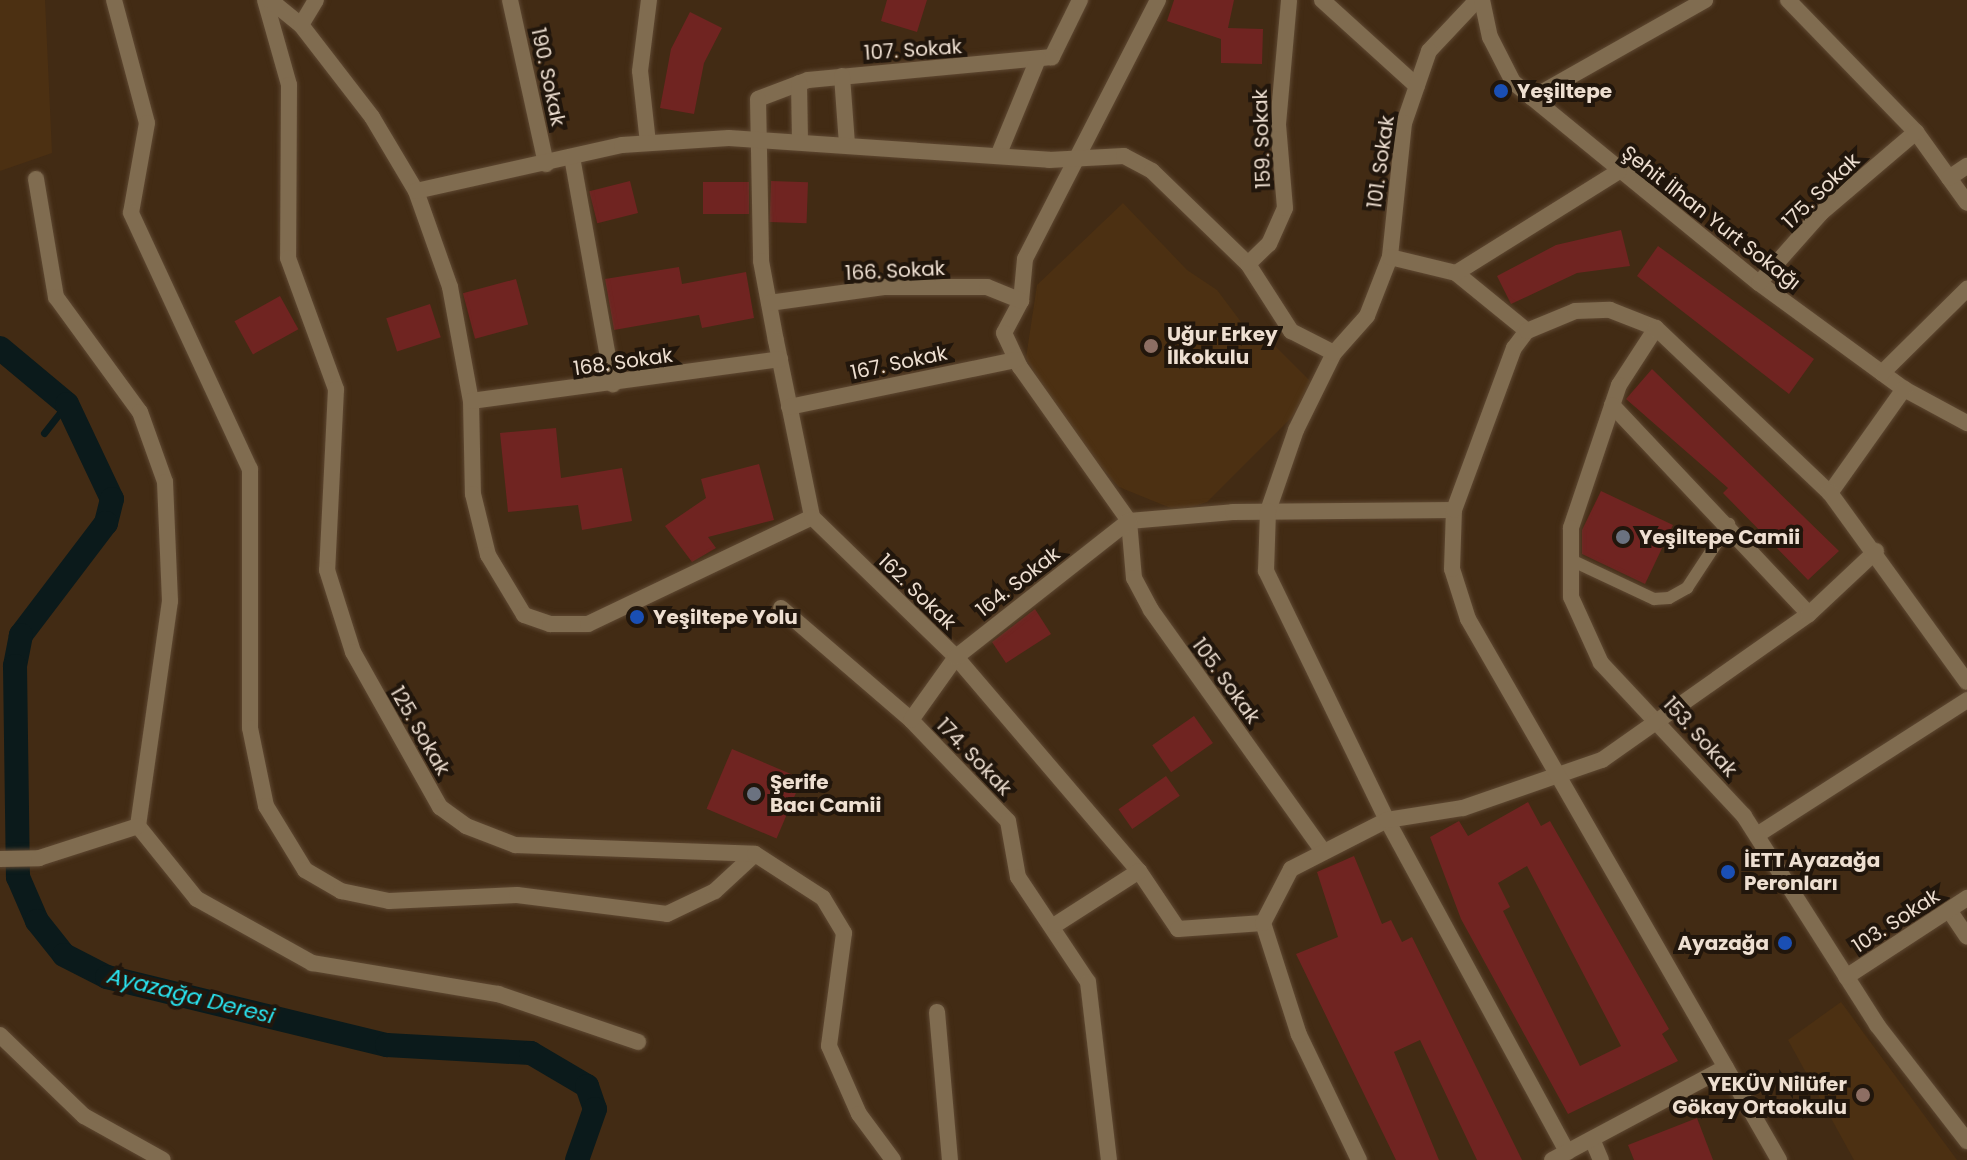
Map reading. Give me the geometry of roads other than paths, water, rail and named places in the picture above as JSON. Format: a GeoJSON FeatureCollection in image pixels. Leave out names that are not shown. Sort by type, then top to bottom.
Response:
{"type":"FeatureCollection","features":[{"type":"Feature","properties":{"kind":"street"},"geometry":{"type":"LineString","coordinates":[[114,0],[147,123],[131,213],[250,469],[250,728],[266,806],[305,870],[341,891],[389,901],[517,895],[667,914],[715,891],[755,854],[823,898],[844,933],[829,1046],[859,1114],[893,1160]]}},
{"type":"Feature","properties":{"kind":"street"},"geometry":{"type":"LineString","coordinates":[[268,0],[301,25],[372,117],[416,191],[450,287],[471,401],[473,494],[488,555],[524,615],[550,624],[588,624],[613,614],[812,517],[761,261],[762,140]]}},
{"type":"Feature","properties":{"kind":"street","name":"125. Sokak"},"geometry":{"type":"LineString","coordinates":[[268,0],[289,85],[288,258],[336,389],[327,570],[353,652],[401,740],[440,807],[515,845],[755,854]]}},
{"type":"Feature","properties":{"kind":"street"},"geometry":{"type":"LineString","coordinates":[[301,25],[302,0]]}},
{"type":"Feature","properties":{"kind":"street"},"geometry":{"type":"LineString","coordinates":[[301,25],[316,0]]}},
{"type":"Feature","properties":{"kind":"street","name":"190. Sokak"},"geometry":{"type":"LineString","coordinates":[[510,0],[546,164]]}},
{"type":"Feature","properties":{"kind":"street"},"geometry":{"type":"LineString","coordinates":[[648,143],[640,71],[649,0]]}},
{"type":"Feature","properties":{"kind":"street"},"geometry":{"type":"LineString","coordinates":[[998,156],[1038,59],[1052,57],[1080,0]]}},
{"type":"Feature","properties":{"kind":"street"},"geometry":{"type":"LineString","coordinates":[[1158,0],[1025,259],[1021,301],[1004,333],[1016,360],[1129,521],[1268,511],[1454,510]]}},
{"type":"Feature","properties":{"kind":"street","name":"159. Sokak"},"geometry":{"type":"LineString","coordinates":[[1248,264],[1269,244],[1285,208],[1278,124],[1289,0]]}},
{"type":"Feature","properties":{"kind":"street"},"geometry":{"type":"LineString","coordinates":[[1322,0],[1417,86]]}},
{"type":"Feature","properties":{"kind":"street","name":"101. Sokak"},"geometry":{"type":"LineString","coordinates":[[1480,0],[1429,51],[1404,123],[1390,257],[1367,316],[1334,353],[1296,430],[1268,511],[1266,571],[1387,820],[1558,1158]]}},
{"type":"Feature","properties":{"kind":"street","name":"Şehit İlhan Yurt Sokağı"},"geometry":{"type":"LineString","coordinates":[[1480,0],[1490,37],[1513,82],[1759,283],[1904,389],[1967,423]]}},
{"type":"Feature","properties":{"kind":"street"},"geometry":{"type":"LineString","coordinates":[[1532,98],[1705,0]]}},
{"type":"Feature","properties":{"kind":"street"},"geometry":{"type":"LineString","coordinates":[[1788,0],[1916,132],[1967,203]]}},
{"type":"Feature","properties":{"kind":"street","name":"107. Sokak"},"geometry":{"type":"LineString","coordinates":[[762,140],[758,99],[799,83],[842,76],[1038,59]]}},
{"type":"Feature","properties":{"kind":"street"},"geometry":{"type":"LineString","coordinates":[[842,76],[847,144]]}},
{"type":"Feature","properties":{"kind":"street"},"geometry":{"type":"LineString","coordinates":[[799,83],[800,141]]}},
{"type":"Feature","properties":{"kind":"street","name":"175. Sokak"},"geometry":{"type":"LineString","coordinates":[[1759,283],[1821,213],[1916,132]]}},
{"type":"Feature","properties":{"kind":"street"},"geometry":{"type":"LineString","coordinates":[[416,191],[648,143],[800,141],[998,156],[1124,156],[1152,171],[1248,264],[1291,331],[1334,353]]}},
{"type":"Feature","properties":{"kind":"street"},"geometry":{"type":"LineString","coordinates":[[572,157],[613,384]]}},
{"type":"Feature","properties":{"kind":"street"},"geometry":{"type":"LineString","coordinates":[[1949,178],[1967,166]]}},
{"type":"Feature","properties":{"kind":"street"},"geometry":{"type":"LineString","coordinates":[[1456,273],[1619,171]]}},
{"type":"Feature","properties":{"kind":"street"},"geometry":{"type":"LineString","coordinates":[[36,179],[56,297],[140,412],[165,482],[170,601],[138,826],[197,899],[312,963],[498,994],[638,1042]]}},
{"type":"Feature","properties":{"kind":"street"},"geometry":{"type":"LineString","coordinates":[[1390,257],[1456,273],[1527,331]]}},
{"type":"Feature","properties":{"kind":"street","name":"166. Sokak"},"geometry":{"type":"LineString","coordinates":[[769,303],[884,287],[987,287],[1021,301]]}},
{"type":"Feature","properties":{"kind":"street"},"geometry":{"type":"LineString","coordinates":[[1882,373],[1967,289]]}},
{"type":"Feature","properties":{"kind":"street"},"geometry":{"type":"LineString","coordinates":[[1779,1160],[1468,619],[1452,569],[1454,510],[1514,348],[1527,331],[1575,311],[1610,310],[1656,328],[1830,493],[1876,551],[1967,682]]}},
{"type":"Feature","properties":{"kind":"street","name":"153. Sokak"},"geometry":{"type":"LineString","coordinates":[[1656,328],[1612,405],[1571,528],[1571,597],[1601,663],[1661,721],[1757,835],[1846,977],[1967,1141]]}},
{"type":"Feature","properties":{"kind":"street","name":"168. Sokak"},"geometry":{"type":"LineString","coordinates":[[471,401],[780,359]]}},
{"type":"Feature","properties":{"kind":"street","name":"167. Sokak"},"geometry":{"type":"LineString","coordinates":[[789,407],[1016,360]]}},
{"type":"Feature","properties":{"kind":"street"},"geometry":{"type":"LineString","coordinates":[[1830,493],[1904,389]]}},
{"type":"Feature","properties":{"kind":"street"},"geometry":{"type":"LineString","coordinates":[[1612,405],[1729,524],[1809,614]]}},
{"type":"Feature","properties":{"kind":"street","name":"162. Sokak"},"geometry":{"type":"LineString","coordinates":[[812,517],[956,657],[1139,871],[1178,929],[1263,923]]}},
{"type":"Feature","properties":{"kind":"street","name":"164. Sokak"},"geometry":{"type":"LineString","coordinates":[[911,720],[956,657],[1129,521]]}},
{"type":"Feature","properties":{"kind":"street","name":"105. Sokak"},"geometry":{"type":"LineString","coordinates":[[1129,521],[1134,578],[1151,610],[1323,851]]}},
{"type":"Feature","properties":{"kind":"street"},"geometry":{"type":"LineString","coordinates":[[1359,1160],[1299,1035],[1263,923],[1291,869],[1387,820],[1463,808],[1556,771],[1602,760],[1809,614],[1876,551]]}},
{"type":"Feature","properties":{"kind":"street","name":"174. Sokak"},"geometry":{"type":"LineString","coordinates":[[781,608],[911,720],[1008,821],[1018,877],[1055,925],[1088,982],[1109,1160]]}},
{"type":"Feature","properties":{"kind":"street"},"geometry":{"type":"LineString","coordinates":[[1757,835],[1967,700]]}},
{"type":"Feature","properties":{"kind":"street"},"geometry":{"type":"LineString","coordinates":[[1,859],[39,858],[138,826]]}},
{"type":"Feature","properties":{"kind":"street"},"geometry":{"type":"LineString","coordinates":[[1055,925],[1139,871]]}},
{"type":"Feature","properties":{"kind":"street","name":"103. Sokak"},"geometry":{"type":"LineString","coordinates":[[1846,977],[1967,898]]}},
{"type":"Feature","properties":{"kind":"street"},"geometry":{"type":"LineString","coordinates":[[1949,910],[1967,937]]}},
{"type":"Feature","properties":{"kind":"street"},"geometry":{"type":"LineString","coordinates":[[937,1012],[950,1160]]}},
{"type":"Feature","properties":{"kind":"street"},"geometry":{"type":"LineString","coordinates":[[0,1035],[84,1116],[163,1160]]}},
{"type":"Feature","properties":{"kind":"street"},"geometry":{"type":"LineString","coordinates":[[1558,1158],[1726,1067]]}},
{"type":"Feature","properties":{"kind":"street"},"geometry":{"type":"LineString","coordinates":[[1592,1139],[1601,1160]]}},
{"type":"Feature","properties":{"kind":"lane"},"geometry":{"type":"LineString","coordinates":[[1571,560],[1654,599],[1669,598],[1687,588],[1729,524]]}},
{"type":"Feature","properties":{"kind":"waterway","name":"Ayazağa Deresi"},"geometry":{"type":"LineString","coordinates":[[0,348],[67,404],[112,499],[106,523],[21,635],[15,666],[18,877],[37,921],[64,955],[107,977],[387,1045],[531,1053],[587,1086],[595,1109],[577,1160]]}},
{"type":"Feature","properties":{"kind":"waterway"},"geometry":{"type":"LineString","coordinates":[[44,433],[67,404]]}},
{"type":"Feature","properties":{"kind":"place","name":"Yeşiltepe"},"geometry":{"type":"Point","coordinates":[1501,91]}},
{"type":"Feature","properties":{"kind":"place","name":"Uğur Erkey İlkokulu"},"geometry":{"type":"Point","coordinates":[1151,346]}},
{"type":"Feature","properties":{"kind":"place","name":"Yeşiltepe Camii"},"geometry":{"type":"Point","coordinates":[1623,537]}},
{"type":"Feature","properties":{"kind":"place","name":"Yeşiltepe Yolu"},"geometry":{"type":"Point","coordinates":[637,617]}},
{"type":"Feature","properties":{"kind":"place","name":"Şerife Bacı Camii"},"geometry":{"type":"Point","coordinates":[754,794]}},
{"type":"Feature","properties":{"kind":"place","name":"İETT Ayazağa Peronları"},"geometry":{"type":"Point","coordinates":[1728,872]}},
{"type":"Feature","properties":{"kind":"place","name":"Ayazağa"},"geometry":{"type":"Point","coordinates":[1785,943]}},
{"type":"Feature","properties":{"kind":"place","name":"YEKÜV Nilüfer Gökay Ortaokulu"},"geometry":{"type":"Point","coordinates":[1863,1095]}}]}
